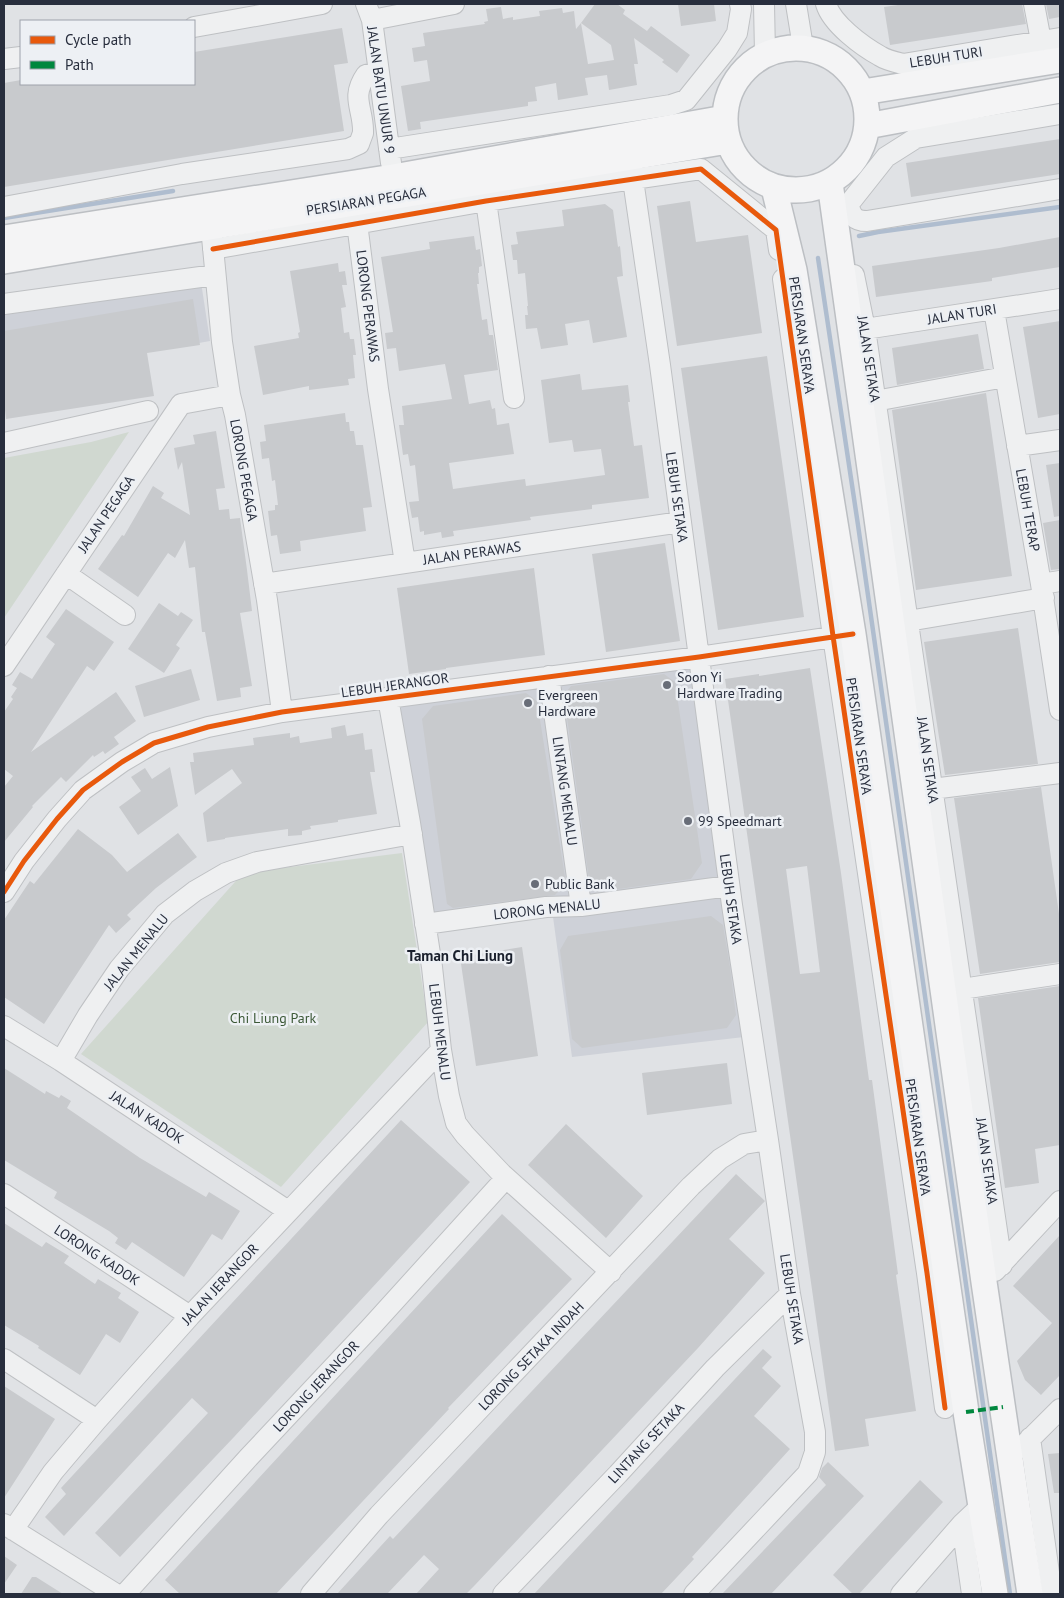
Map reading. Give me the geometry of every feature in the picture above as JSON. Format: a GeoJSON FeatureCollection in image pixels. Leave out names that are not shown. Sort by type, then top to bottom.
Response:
{"type":"FeatureCollection","features":[{"type":"Feature","properties":{"kind":"main road"},"geometry":{"type":"LineString","coordinates":[[803,47],[822,52],[839,61],[853,75],[863,92],[868,126],[861,149],[848,168],[830,183],[812,189],[793,191],[774,188],[754,177],[738,161],[726,129],[728,98],[736,80],[748,65],[765,54],[784,48],[803,47]]}},
{"type":"Feature","properties":{"kind":"main road","name":"LEBUH TURI"},"geometry":{"type":"LineString","coordinates":[[863,92],[1060,60]]}},
{"type":"Feature","properties":{"kind":"main road"},"geometry":{"type":"LineString","coordinates":[[868,126],[1060,90]]}},
{"type":"Feature","properties":{"kind":"main road","name":"PERSIARAN PEGAGA"},"geometry":{"type":"LineString","coordinates":[[4,260],[211,227],[632,168],[726,129]]}},
{"type":"Feature","properties":{"kind":"main road","name":"PERSIARAN PEGAGA"},"geometry":{"type":"LineString","coordinates":[[4,238],[211,227],[393,177],[726,129]]}},
{"type":"Feature","properties":{"kind":"main road"},"geometry":{"type":"LineString","coordinates":[[830,183],[984,1282],[1030,1594]]}},
{"type":"Feature","properties":{"kind":"main road","name":"PERSIARAN SERAYA"},"geometry":{"type":"LineString","coordinates":[[774,188],[794,270],[843,635],[995,1594]]}},
{"type":"Feature","properties":{"kind":"street"},"geometry":{"type":"LineString","coordinates":[[195,27],[322,4]]}},
{"type":"Feature","properties":{"kind":"street"},"geometry":{"type":"LineString","coordinates":[[369,12],[454,4]]}},
{"type":"Feature","properties":{"kind":"street"},"geometry":{"type":"LineString","coordinates":[[389,149],[662,106],[686,100],[737,33],[740,4]]}},
{"type":"Feature","properties":{"kind":"street"},"geometry":{"type":"LineString","coordinates":[[764,4],[765,54]]}},
{"type":"Feature","properties":{"kind":"street"},"geometry":{"type":"LineString","coordinates":[[796,4],[803,47]]}},
{"type":"Feature","properties":{"kind":"street","name":"LEBUH TURI"},"geometry":{"type":"LineString","coordinates":[[826,4],[828,11],[842,28],[861,43],[881,57],[903,64],[1051,40]]}},
{"type":"Feature","properties":{"kind":"street"},"geometry":{"type":"LineString","coordinates":[[1034,4],[1051,40]]}},
{"type":"Feature","properties":{"kind":"street","name":"JALAN BATU UNJUR 9"},"geometry":{"type":"LineString","coordinates":[[369,12],[393,177]]}},
{"type":"Feature","properties":{"kind":"street"},"geometry":{"type":"LineString","coordinates":[[4,60],[20,57]]}},
{"type":"Feature","properties":{"kind":"street"},"geometry":{"type":"LineString","coordinates":[[4,208],[182,174],[348,149],[359,144],[363,133],[358,93],[360,83],[366,75],[378,72]]}},
{"type":"Feature","properties":{"kind":"street"},"geometry":{"type":"LineString","coordinates":[[1060,114],[916,138],[886,158],[848,205],[852,215],[859,221],[867,221],[1060,189]]}},
{"type":"Feature","properties":{"kind":"street","name":"PERSIARAN SERAYA"},"geometry":{"type":"LineString","coordinates":[[211,227],[357,223],[486,201],[632,168],[701,169],[776,230],[843,635],[945,1408]]}},
{"type":"Feature","properties":{"kind":"street","name":"LEBUH SETAKA"},"geometry":{"type":"LineString","coordinates":[[632,168],[729,886],[790,1294],[816,1432],[815,1452],[808,1473],[694,1594]]}},
{"type":"Feature","properties":{"kind":"street"},"geometry":{"type":"LineString","coordinates":[[486,201],[514,398]]}},
{"type":"Feature","properties":{"kind":"street","name":"LORONG PERAWAS"},"geometry":{"type":"LineString","coordinates":[[357,223],[379,394],[405,563]]}},
{"type":"Feature","properties":{"kind":"street","name":"LORONG PEGAGA"},"geometry":{"type":"LineString","coordinates":[[211,227],[222,342],[264,584],[282,712]]}},
{"type":"Feature","properties":{"kind":"street","name":"JALAN SETAKA"},"geometry":{"type":"LineString","coordinates":[[842,263],[850,265],[854,273],[865,329],[1002,1265]]}},
{"type":"Feature","properties":{"kind":"street"},"geometry":{"type":"LineString","coordinates":[[4,304],[215,275]]}},
{"type":"Feature","properties":{"kind":"street","name":"JALAN TURI"},"geometry":{"type":"LineString","coordinates":[[865,329],[1060,299]]}},
{"type":"Feature","properties":{"kind":"street","name":"LEBUH TERAP"},"geometry":{"type":"LineString","coordinates":[[994,310],[1017,446],[1048,588],[1060,710]]}},
{"type":"Feature","properties":{"kind":"street"},"geometry":{"type":"LineString","coordinates":[[875,401],[1005,377]]}},
{"type":"Feature","properties":{"kind":"street","name":"JALAN PEGAGA"},"geometry":{"type":"LineString","coordinates":[[4,666],[181,404],[230,395]]}},
{"type":"Feature","properties":{"kind":"street"},"geometry":{"type":"LineString","coordinates":[[4,443],[148,411]]}},
{"type":"Feature","properties":{"kind":"street"},"geometry":{"type":"LineString","coordinates":[[1017,446],[1060,440]]}},
{"type":"Feature","properties":{"kind":"street","name":"JALAN PERAWAS"},"geometry":{"type":"LineString","coordinates":[[264,584],[681,522]]}},
{"type":"Feature","properties":{"kind":"street"},"geometry":{"type":"LineString","coordinates":[[66,574],[125,615]]}},
{"type":"Feature","properties":{"kind":"street"},"geometry":{"type":"LineString","coordinates":[[908,621],[1048,588]]}},
{"type":"Feature","properties":{"kind":"street","name":"LEBUH JERANGOR"},"geometry":{"type":"LineString","coordinates":[[4,892],[24,861],[82,790],[122,762],[154,743],[208,727],[282,712],[699,657],[843,635]]}},
{"type":"Feature","properties":{"kind":"street","name":"LINTANG MENALU"},"geometry":{"type":"LineString","coordinates":[[550,676],[581,906]]}},
{"type":"Feature","properties":{"kind":"street","name":"LEBUH MENALU"},"geometry":{"type":"LineString","coordinates":[[388,698],[412,834],[432,967],[441,1050],[456,1123],[506,1178],[611,1272]]}},
{"type":"Feature","properties":{"kind":"street"},"geometry":{"type":"LineString","coordinates":[[932,788],[1060,773]]}},
{"type":"Feature","properties":{"kind":"street","name":"JALAN MENALU"},"geometry":{"type":"LineString","coordinates":[[61,1061],[88,1015],[119,969],[165,914],[195,891],[226,873],[257,862],[412,834]]}},
{"type":"Feature","properties":{"kind":"street","name":"LORONG MENALU"},"geometry":{"type":"LineString","coordinates":[[425,924],[546,907],[581,906],[729,886]]}},
{"type":"Feature","properties":{"kind":"street"},"geometry":{"type":"LineString","coordinates":[[962,989],[1060,974]]}},
{"type":"Feature","properties":{"kind":"street","name":"JALAN KADOK"},"geometry":{"type":"LineString","coordinates":[[4,1026],[61,1061],[288,1211]]}},
{"type":"Feature","properties":{"kind":"street","name":"JALAN JERANGOR"},"geometry":{"type":"LineString","coordinates":[[8,1527],[97,1420],[190,1316],[441,1050]]}},
{"type":"Feature","properties":{"kind":"street","name":"LORONG SETAKA INDAH"},"geometry":{"type":"LineString","coordinates":[[311,1594],[379,1515],[691,1186],[720,1159],[744,1144],[768,1140]]}},
{"type":"Feature","properties":{"kind":"street","name":"LORONG JERANGOR"},"geometry":{"type":"LineString","coordinates":[[125,1594],[249,1456],[370,1328],[506,1178]]}},
{"type":"Feature","properties":{"kind":"street","name":"LORONG KADOK"},"geometry":{"type":"LineString","coordinates":[[4,1194],[190,1316]]}},
{"type":"Feature","properties":{"kind":"street"},"geometry":{"type":"LineString","coordinates":[[984,1282],[1060,1201]]}},
{"type":"Feature","properties":{"kind":"street","name":"LINTANG SETAKA"},"geometry":{"type":"LineString","coordinates":[[503,1594],[618,1474],[715,1368],[790,1294]]}},
{"type":"Feature","properties":{"kind":"street"},"geometry":{"type":"LineString","coordinates":[[4,1359],[97,1420]]}},
{"type":"Feature","properties":{"kind":"street"},"geometry":{"type":"LineString","coordinates":[[1010,1461],[1030,1438],[1060,1409]]}},
{"type":"Feature","properties":{"kind":"street"},"geometry":{"type":"LineString","coordinates":[[1030,1438],[1052,1594]]}},
{"type":"Feature","properties":{"kind":"street"},"geometry":{"type":"LineString","coordinates":[[901,1594],[962,1524],[980,1507]]}},
{"type":"Feature","properties":{"kind":"street"},"geometry":{"type":"LineString","coordinates":[[962,1524],[972,1594]]}},
{"type":"Feature","properties":{"kind":"street"},"geometry":{"type":"LineString","coordinates":[[8,1527],[116,1594]]}},
{"type":"Feature","properties":{"kind":"shaded area"},"geometry":{"type":"Polygon","coordinates":[[[201,282],[210,341],[4,378],[4,309],[201,282]]]}},
{"type":"Feature","properties":{"kind":"shaded area"},"geometry":{"type":"Polygon","coordinates":[[[695,662],[744,1037],[572,1057],[551,902],[429,918],[395,703],[695,662]]]}},
{"type":"Feature","properties":{"kind":"green space"},"geometry":{"type":"Polygon","coordinates":[[[129,432],[4,618],[4,458],[91,442],[129,432]]]}},
{"type":"Feature","properties":{"kind":"green space","name":"Chi Liung Park"},"geometry":{"type":"Polygon","coordinates":[[[402,853],[428,1022],[281,1187],[81,1054],[243,873],[402,853]]]}},
{"type":"Feature","properties":{"kind":"building"},"geometry":{"type":"Polygon","coordinates":[[[595,4],[617,4],[625,10],[623,14],[647,31],[651,26],[690,55],[677,73],[662,62],[664,60],[634,38],[638,64],[634,64],[637,85],[609,90],[607,75],[585,78],[588,95],[558,100],[556,83],[535,87],[537,101],[528,102],[528,106],[420,122],[421,129],[408,131],[401,86],[430,81],[427,60],[414,62],[412,48],[425,46],[423,33],[485,24],[484,22],[488,21],[486,9],[501,7],[503,19],[513,17],[513,20],[540,16],[539,11],[562,8],[563,13],[574,11],[576,29],[595,4]],[[581,23],[588,64],[614,60],[611,45],[581,23]]]}},
{"type":"Feature","properties":{"kind":"building"},"geometry":{"type":"Polygon","coordinates":[[[678,4],[714,4],[716,21],[681,26],[678,4]]]}},
{"type":"Feature","properties":{"kind":"building"},"geometry":{"type":"Polygon","coordinates":[[[905,4],[1022,4],[1026,24],[890,45],[884,7],[905,4]]]}},
{"type":"Feature","properties":{"kind":"building"},"geometry":{"type":"Polygon","coordinates":[[[1046,4],[1060,4],[1060,17],[1049,19],[1046,4]]]}},
{"type":"Feature","properties":{"kind":"building"},"geometry":{"type":"Polygon","coordinates":[[[342,28],[348,63],[334,65],[344,131],[4,187],[4,83],[20,80],[20,85],[195,85],[195,52],[342,28]]]}},
{"type":"Feature","properties":{"kind":"building"},"geometry":{"type":"Polygon","coordinates":[[[1060,139],[1060,174],[911,197],[906,163],[1060,139]]]}},
{"type":"Feature","properties":{"kind":"building"},"geometry":{"type":"Polygon","coordinates":[[[690,201],[696,242],[748,235],[762,333],[677,346],[657,206],[690,201]]]}},
{"type":"Feature","properties":{"kind":"building"},"geometry":{"type":"Polygon","coordinates":[[[605,204],[613,210],[618,247],[620,246],[623,276],[617,277],[627,337],[593,343],[589,320],[565,324],[568,345],[541,349],[537,328],[526,329],[525,315],[528,315],[528,306],[525,273],[518,274],[517,260],[513,260],[511,245],[518,244],[516,232],[564,226],[562,210],[605,204]]]}},
{"type":"Feature","properties":{"kind":"building"},"geometry":{"type":"Polygon","coordinates":[[[474,236],[476,250],[480,249],[482,266],[479,267],[479,284],[477,284],[482,320],[487,319],[489,335],[493,335],[498,370],[464,375],[469,404],[490,400],[492,409],[495,408],[497,425],[509,423],[514,454],[449,463],[453,489],[525,479],[526,486],[605,475],[601,449],[574,452],[572,440],[549,443],[541,380],[580,374],[582,390],[628,385],[630,402],[628,402],[634,446],[642,445],[649,498],[592,505],[592,509],[530,517],[531,520],[453,531],[454,536],[442,538],[441,532],[424,535],[424,531],[420,532],[418,517],[412,518],[409,502],[419,501],[415,465],[410,466],[408,454],[403,455],[399,425],[404,425],[402,406],[452,399],[445,364],[399,371],[396,348],[387,349],[385,333],[393,332],[381,257],[430,249],[429,242],[474,236]]]}},
{"type":"Feature","properties":{"kind":"building"},"geometry":{"type":"Polygon","coordinates":[[[1060,237],[1060,267],[992,278],[992,281],[876,297],[872,266],[999,248],[1060,237]]]}},
{"type":"Feature","properties":{"kind":"building"},"geometry":{"type":"Polygon","coordinates":[[[338,263],[339,272],[345,271],[347,285],[342,285],[346,307],[341,308],[344,333],[349,332],[350,339],[354,339],[356,355],[353,355],[355,378],[348,379],[349,385],[309,390],[309,386],[263,395],[254,346],[299,338],[298,333],[300,332],[290,271],[338,263]]]}},
{"type":"Feature","properties":{"kind":"building"},"geometry":{"type":"Polygon","coordinates":[[[193,299],[200,345],[147,353],[154,396],[6,419],[4,401],[4,331],[193,299]]]}},
{"type":"Feature","properties":{"kind":"building"},"geometry":{"type":"Polygon","coordinates":[[[1060,321],[1060,414],[1038,418],[1023,327],[1060,321]]]}},
{"type":"Feature","properties":{"kind":"building"},"geometry":{"type":"Polygon","coordinates":[[[978,334],[984,369],[897,385],[892,348],[978,334]]]}},
{"type":"Feature","properties":{"kind":"building"},"geometry":{"type":"Polygon","coordinates":[[[767,356],[804,617],[718,630],[681,368],[767,356]]]}},
{"type":"Feature","properties":{"kind":"building"},"geometry":{"type":"Polygon","coordinates":[[[986,393],[1012,576],[916,590],[892,410],[986,393]]]}},
{"type":"Feature","properties":{"kind":"building"},"geometry":{"type":"Polygon","coordinates":[[[345,413],[350,431],[354,431],[356,445],[363,445],[372,507],[363,508],[366,531],[300,541],[301,551],[280,554],[277,535],[271,536],[268,511],[275,510],[275,505],[278,505],[275,480],[272,481],[269,458],[262,459],[260,442],[266,441],[264,425],[345,413]]]}},
{"type":"Feature","properties":{"kind":"building"},"geometry":{"type":"Polygon","coordinates":[[[216,431],[225,488],[216,489],[219,510],[229,509],[230,519],[240,518],[252,611],[240,613],[252,686],[240,688],[241,697],[217,701],[205,632],[202,632],[195,567],[189,568],[185,540],[175,558],[168,553],[138,597],[98,569],[122,535],[124,536],[153,486],[164,493],[161,498],[190,515],[182,462],[178,470],[174,448],[195,444],[193,435],[216,431]]]}},
{"type":"Feature","properties":{"kind":"building"},"geometry":{"type":"Polygon","coordinates":[[[1060,463],[1060,516],[1054,517],[1046,465],[1060,463]]]}},
{"type":"Feature","properties":{"kind":"building"},"geometry":{"type":"Polygon","coordinates":[[[1060,520],[1060,569],[1051,570],[1043,523],[1060,520]]]}},
{"type":"Feature","properties":{"kind":"building"},"geometry":{"type":"Polygon","coordinates":[[[665,543],[680,641],[606,652],[592,554],[665,543]]]}},
{"type":"Feature","properties":{"kind":"building"},"geometry":{"type":"Polygon","coordinates":[[[534,568],[545,655],[409,674],[397,588],[534,568]]]}},
{"type":"Feature","properties":{"kind":"building"},"geometry":{"type":"Polygon","coordinates":[[[159,603],[178,616],[181,612],[193,620],[176,645],[180,648],[164,673],[128,649],[159,603]]]}},
{"type":"Feature","properties":{"kind":"building"},"geometry":{"type":"Polygon","coordinates":[[[66,609],[114,642],[94,671],[87,666],[31,752],[116,692],[136,721],[114,737],[119,744],[105,754],[103,751],[94,757],[93,755],[66,782],[61,777],[32,806],[4,842],[4,787],[13,776],[4,769],[4,712],[13,699],[11,697],[17,688],[12,685],[20,672],[32,679],[55,644],[46,637],[66,609]]]}},
{"type":"Feature","properties":{"kind":"building"},"geometry":{"type":"Polygon","coordinates":[[[1018,628],[1038,764],[945,775],[924,642],[1018,628]]]}},
{"type":"Feature","properties":{"kind":"building"},"geometry":{"type":"Polygon","coordinates":[[[810,668],[841,873],[869,1080],[872,1080],[898,1274],[896,1275],[916,1411],[865,1419],[869,1446],[835,1451],[725,679],[759,674],[759,676],[810,668]],[[807,866],[786,869],[800,974],[820,972],[807,866]]]}},
{"type":"Feature","properties":{"kind":"building"},"geometry":{"type":"Polygon","coordinates":[[[191,669],[200,700],[144,717],[135,686],[191,669]]]}},
{"type":"Feature","properties":{"kind":"building"},"geometry":{"type":"Polygon","coordinates":[[[664,674],[675,682],[702,863],[691,879],[597,892],[590,887],[564,695],[571,686],[664,674]]]}},
{"type":"Feature","properties":{"kind":"building"},"geometry":{"type":"Polygon","coordinates":[[[526,693],[537,701],[566,883],[555,895],[453,908],[447,904],[422,719],[433,706],[526,693]]]}},
{"type":"Feature","properties":{"kind":"building"},"geometry":{"type":"Polygon","coordinates":[[[345,725],[347,736],[363,733],[365,750],[372,749],[375,772],[370,772],[377,814],[310,826],[311,829],[302,831],[302,835],[288,836],[288,829],[207,842],[203,813],[242,783],[232,769],[195,795],[190,762],[194,762],[193,753],[254,745],[253,738],[290,733],[290,738],[299,736],[300,743],[332,738],[331,728],[345,725]]]}},
{"type":"Feature","properties":{"kind":"building"},"geometry":{"type":"Polygon","coordinates":[[[170,767],[178,806],[138,835],[119,807],[141,791],[131,777],[145,768],[152,779],[170,767]]]}},
{"type":"Feature","properties":{"kind":"building"},"geometry":{"type":"Polygon","coordinates":[[[1041,787],[1060,921],[1060,962],[980,974],[954,798],[1041,787]]]}},
{"type":"Feature","properties":{"kind":"building"},"geometry":{"type":"Polygon","coordinates":[[[78,829],[112,855],[127,872],[178,833],[197,857],[156,888],[127,915],[131,919],[116,933],[109,925],[44,1024],[4,997],[4,920],[30,881],[34,884],[78,829]]]}},
{"type":"Feature","properties":{"kind":"building"},"geometry":{"type":"Polygon","coordinates":[[[711,916],[723,925],[730,967],[736,1015],[727,1028],[582,1048],[572,1039],[560,950],[568,936],[711,916]]]}},
{"type":"Feature","properties":{"kind":"building"},"geometry":{"type":"Polygon","coordinates":[[[522,947],[538,1056],[476,1066],[460,957],[522,947]]]}},
{"type":"Feature","properties":{"kind":"building"},"geometry":{"type":"Polygon","coordinates":[[[1060,986],[1060,1145],[1035,1149],[1039,1183],[1005,1188],[978,998],[1060,986]]]}},
{"type":"Feature","properties":{"kind":"building"},"geometry":{"type":"Polygon","coordinates":[[[727,1063],[732,1104],[647,1115],[642,1073],[727,1063]]]}},
{"type":"Feature","properties":{"kind":"building"},"geometry":{"type":"Polygon","coordinates":[[[4,1068],[45,1094],[46,1091],[59,1098],[61,1095],[71,1101],[67,1108],[140,1158],[206,1197],[209,1192],[240,1211],[222,1240],[212,1234],[184,1277],[132,1242],[126,1250],[115,1243],[118,1238],[109,1231],[54,1198],[57,1192],[4,1160],[4,1068]]]}},
{"type":"Feature","properties":{"kind":"building"},"geometry":{"type":"Polygon","coordinates":[[[401,1120],[470,1182],[120,1557],[95,1533],[208,1413],[192,1398],[64,1536],[45,1517],[66,1494],[61,1488],[401,1120]]]}},
{"type":"Feature","properties":{"kind":"building"},"geometry":{"type":"Polygon","coordinates":[[[566,1124],[643,1196],[606,1238],[528,1165],[566,1124]]]}},
{"type":"Feature","properties":{"kind":"building"},"geometry":{"type":"Polygon","coordinates":[[[736,1174],[765,1201],[729,1239],[765,1273],[698,1348],[475,1585],[466,1594],[416,1594],[439,1569],[424,1555],[387,1594],[337,1594],[390,1536],[393,1539],[736,1174]]]}},
{"type":"Feature","properties":{"kind":"building"},"geometry":{"type":"Polygon","coordinates":[[[502,1214],[572,1279],[448,1408],[276,1594],[180,1594],[165,1580],[502,1214]]]}},
{"type":"Feature","properties":{"kind":"building"},"geometry":{"type":"Polygon","coordinates":[[[4,1223],[42,1247],[46,1242],[69,1256],[64,1263],[95,1284],[98,1279],[121,1293],[118,1298],[139,1312],[120,1343],[106,1334],[80,1375],[38,1348],[39,1346],[4,1325],[4,1223]]]}},
{"type":"Feature","properties":{"kind":"building"},"geometry":{"type":"Polygon","coordinates":[[[1060,1235],[1060,1375],[1041,1395],[1025,1380],[1017,1361],[1052,1323],[1013,1286],[1060,1235]]]}},
{"type":"Feature","properties":{"kind":"building"},"geometry":{"type":"Polygon","coordinates":[[[763,1349],[772,1357],[762,1368],[781,1386],[754,1416],[790,1449],[692,1557],[694,1559],[661,1594],[534,1594],[763,1349]]]}},
{"type":"Feature","properties":{"kind":"building"},"geometry":{"type":"Polygon","coordinates":[[[4,1386],[55,1419],[4,1498],[4,1386]]]}},
{"type":"Feature","properties":{"kind":"building"},"geometry":{"type":"Polygon","coordinates":[[[1060,1453],[1060,1493],[1054,1493],[1048,1454],[1060,1453]]]}},
{"type":"Feature","properties":{"kind":"building"},"geometry":{"type":"Polygon","coordinates":[[[828,1462],[864,1496],[771,1594],[722,1594],[826,1485],[819,1477],[822,1468],[828,1462]]]}},
{"type":"Feature","properties":{"kind":"building"},"geometry":{"type":"Polygon","coordinates":[[[920,1480],[943,1502],[859,1594],[853,1594],[833,1575],[920,1480]]]}},
{"type":"Feature","properties":{"kind":"building"},"geometry":{"type":"Polygon","coordinates":[[[4,1556],[17,1565],[4,1584],[4,1556]]]}},
{"type":"Feature","properties":{"kind":"building"},"geometry":{"type":"Polygon","coordinates":[[[32,1577],[36,1577],[63,1594],[21,1594],[32,1577]]]}},
{"type":"Feature","properties":{"kind":"waterway"},"geometry":{"type":"LineString","coordinates":[[4,218],[173,191]]}},
{"type":"Feature","properties":{"kind":"waterway"},"geometry":{"type":"LineString","coordinates":[[859,236],[1060,207]]}},
{"type":"Feature","properties":{"kind":"waterway"},"geometry":{"type":"LineString","coordinates":[[818,258],[858,525],[1010,1594]]}},
{"type":"Feature","properties":{"kind":"marked path"},"geometry":{"type":"LineString","coordinates":[[966,1412],[1003,1407]]}},
{"type":"Feature","properties":{"kind":"cycle path"},"geometry":{"type":"LineString","coordinates":[[213,249],[486,201],[701,169],[776,230],[945,1408]]}},
{"type":"Feature","properties":{"kind":"cycle path"},"geometry":{"type":"LineString","coordinates":[[4,892],[24,861],[83,790],[122,762],[154,743],[208,727],[282,712],[699,657],[853,634]]}},
{"type":"Feature","properties":{"kind":"place","name":"Soon Yi Hardware Trading"},"geometry":{"type":"Point","coordinates":[667,685]}},
{"type":"Feature","properties":{"kind":"place","name":"Evergreen Hardware"},"geometry":{"type":"Point","coordinates":[528,703]}},
{"type":"Feature","properties":{"kind":"place","name":"99 Speedmart"},"geometry":{"type":"Point","coordinates":[688,821]}},
{"type":"Feature","properties":{"kind":"place","name":"Public Bank"},"geometry":{"type":"Point","coordinates":[535,884]}},
{"type":"Feature","properties":{"kind":"district","name":"Taman Chi Liung"},"geometry":{"type":"Point","coordinates":[460,955]}}]}
